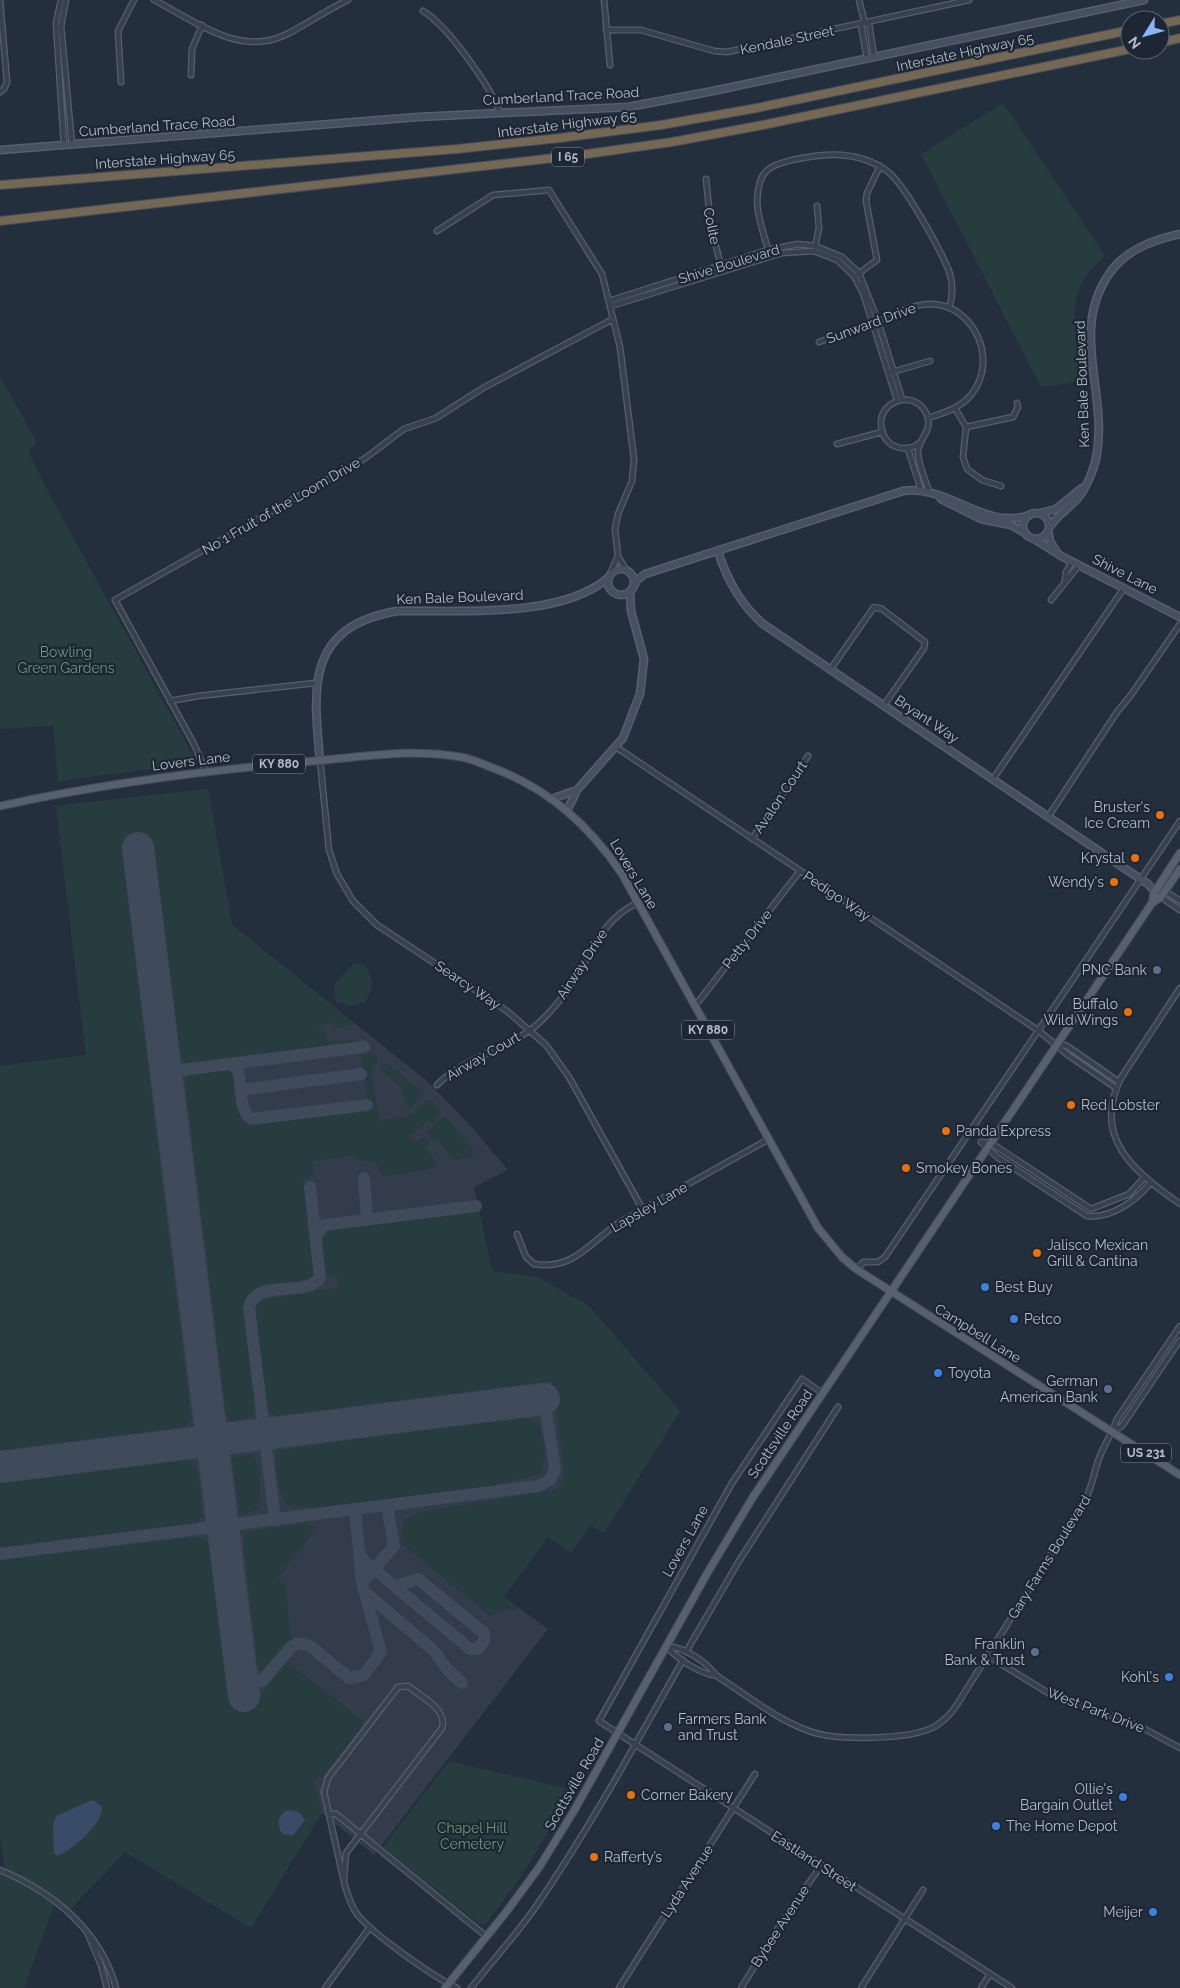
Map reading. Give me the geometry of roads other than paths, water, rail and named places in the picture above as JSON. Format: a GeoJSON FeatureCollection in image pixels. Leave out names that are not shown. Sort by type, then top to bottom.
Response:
{"type":"FeatureCollection","features":[{"type":"Feature","properties":{"kind":"highway","name":"Interstate Highway 65"},"geometry":{"type":"LineString","coordinates":[[0,185],[457,149],[651,126],[758,108],[1120,32]]}},
{"type":"Feature","properties":{"kind":"highway","name":"I 65"},"geometry":{"type":"LineString","coordinates":[[0,220],[580,155],[672,142],[1120,51]]}},
{"type":"Feature","properties":{"kind":"main road","name":"Cumberland Trace Road"},"geometry":{"type":"LineString","coordinates":[[0,150],[500,113],[597,109],[646,104],[1144,0]]}},
{"type":"Feature","properties":{"kind":"main road","name":"Ken Bale Boulevard"},"geometry":{"type":"LineString","coordinates":[[1048,529],[1058,515],[1078,497],[1094,466],[1098,452],[1098,401],[1090,330],[1092,309],[1098,290],[1114,266],[1132,252],[1159,238],[1180,234]]}},
{"type":"Feature","properties":{"kind":"main road","name":"Ken Bale Boulevard"},"geometry":{"type":"LineString","coordinates":[[320,760],[315,700],[316,683],[323,659],[333,644],[359,621],[378,614],[396,611],[529,608],[596,589],[618,569],[644,574],[903,491],[921,490],[930,492],[999,518],[1018,518],[1052,512],[1083,488]]}},
{"type":"Feature","properties":{"kind":"main road","name":"Ken Bale Boulevard"},"geometry":{"type":"LineString","coordinates":[[930,492],[972,515],[991,522],[1011,525],[1025,533]]}},
{"type":"Feature","properties":{"kind":"main road"},"geometry":{"type":"LineString","coordinates":[[1048,529],[1045,536],[1036,540],[1025,533],[1023,523],[1033,514],[1044,516],[1048,529],[1050,541],[1059,555]]}},
{"type":"Feature","properties":{"kind":"main road","name":"Shive Lane"},"geometry":{"type":"LineString","coordinates":[[1036,540],[1059,555],[1180,617]]}},
{"type":"Feature","properties":{"kind":"main road","name":"Bryant Way"},"geometry":{"type":"LineString","coordinates":[[718,551],[733,588],[750,611],[771,629],[1163,894]]}},
{"type":"Feature","properties":{"kind":"main road"},"geometry":{"type":"LineString","coordinates":[[628,571],[634,580],[631,590],[634,621]]}},
{"type":"Feature","properties":{"kind":"main road"},"geometry":{"type":"LineString","coordinates":[[631,590],[637,580],[644,574]]}},
{"type":"Feature","properties":{"kind":"main road"},"geometry":{"type":"LineString","coordinates":[[567,811],[577,790],[616,747],[632,720],[644,680],[644,653],[634,621],[626,605],[608,586],[609,576]]}},
{"type":"Feature","properties":{"kind":"main road","name":"Ken Bale Boulevard"},"geometry":{"type":"LineString","coordinates":[[596,589],[616,594],[631,590]]}},
{"type":"Feature","properties":{"kind":"main road","name":"Lovers Lane"},"geometry":{"type":"LineString","coordinates":[[0,806],[102,785],[205,770],[412,752],[462,758],[515,777],[551,799],[584,824],[604,846],[818,1228],[842,1258],[890,1292]]}},
{"type":"Feature","properties":{"kind":"main road"},"geometry":{"type":"LineString","coordinates":[[551,799],[577,790]]}},
{"type":"Feature","properties":{"kind":"main road","name":"Scottsville Road"},"geometry":{"type":"LineString","coordinates":[[1152,903],[1156,890],[1180,853]]}},
{"type":"Feature","properties":{"kind":"main road","name":"Scottsville Road"},"geometry":{"type":"LineString","coordinates":[[447,1986],[487,1937],[550,1850],[744,1512],[1152,903],[1163,894],[1180,868]]}},
{"type":"Feature","properties":{"kind":"main road","name":"Campbell Lane"},"geometry":{"type":"LineString","coordinates":[[890,1292],[1180,1475]]}},
{"type":"Feature","properties":{"kind":"street"},"geometry":{"type":"LineString","coordinates":[[0,0],[7,82],[4,89],[0,92]]}},
{"type":"Feature","properties":{"kind":"street"},"geometry":{"type":"LineString","coordinates":[[61,0],[56,22],[64,145]]}},
{"type":"Feature","properties":{"kind":"street"},"geometry":{"type":"LineString","coordinates":[[66,0],[61,26],[72,145]]}},
{"type":"Feature","properties":{"kind":"street"},"geometry":{"type":"LineString","coordinates":[[121,82],[118,31],[134,0]]}},
{"type":"Feature","properties":{"kind":"street"},"geometry":{"type":"LineString","coordinates":[[154,0],[228,38],[243,42],[266,41],[284,36],[348,0]]}},
{"type":"Feature","properties":{"kind":"street"},"geometry":{"type":"LineString","coordinates":[[604,0],[610,65]]}},
{"type":"Feature","properties":{"kind":"street"},"geometry":{"type":"LineString","coordinates":[[859,0],[874,56]]}},
{"type":"Feature","properties":{"kind":"street","name":"Kendale Street"},"geometry":{"type":"LineString","coordinates":[[606,30],[641,30],[714,51],[727,52],[865,24],[969,0]]}},
{"type":"Feature","properties":{"kind":"street"},"geometry":{"type":"LineString","coordinates":[[423,11],[435,20],[464,54],[495,100],[500,113]]}},
{"type":"Feature","properties":{"kind":"street"},"geometry":{"type":"LineString","coordinates":[[865,24],[867,58]]}},
{"type":"Feature","properties":{"kind":"street"},"geometry":{"type":"LineString","coordinates":[[191,75],[192,49],[202,25]]}},
{"type":"Feature","properties":{"kind":"street"},"geometry":{"type":"LineString","coordinates":[[770,257],[759,218],[757,200],[760,182],[768,169],[784,162],[833,154],[861,158],[880,166],[892,174],[904,189],[949,271],[952,292],[949,308]]}},
{"type":"Feature","properties":{"kind":"street"},"geometry":{"type":"LineString","coordinates":[[856,274],[877,260],[866,201],[867,193],[880,166]]}},
{"type":"Feature","properties":{"kind":"street","name":"Colite"},"geometry":{"type":"LineString","coordinates":[[706,179],[711,228],[723,272]]}},
{"type":"Feature","properties":{"kind":"street"},"geometry":{"type":"LineString","coordinates":[[437,230],[493,194],[549,190],[602,274],[620,347],[634,459],[632,481],[618,514],[615,529],[618,556],[628,571]]}},
{"type":"Feature","properties":{"kind":"street"},"geometry":{"type":"LineString","coordinates":[[814,248],[819,228],[817,206]]}},
{"type":"Feature","properties":{"kind":"street","name":"Shive Boulevard"},"geometry":{"type":"LineString","coordinates":[[609,301],[768,250],[798,244],[814,248],[856,274],[875,321],[900,400]]}},
{"type":"Feature","properties":{"kind":"street","name":"Shive Boulevard"},"geometry":{"type":"LineString","coordinates":[[611,306],[770,257],[814,248]]}},
{"type":"Feature","properties":{"kind":"street","name":"Sunward Drive"},"geometry":{"type":"LineString","coordinates":[[819,342],[922,305],[932,304],[949,308],[961,315],[973,327],[980,342],[983,360],[982,372],[976,388],[965,401],[955,408],[928,418]]}},
{"type":"Feature","properties":{"kind":"street","name":"No 1 Fruit of the Loom Drive"},"geometry":{"type":"LineString","coordinates":[[205,770],[198,753],[115,600],[364,459],[404,429],[436,418],[483,388],[613,319]]}},
{"type":"Feature","properties":{"kind":"street"},"geometry":{"type":"LineString","coordinates":[[891,372],[930,361]]}},
{"type":"Feature","properties":{"kind":"street"},"geometry":{"type":"LineString","coordinates":[[921,442],[908,449],[891,444],[882,432],[881,420],[883,412],[900,400],[916,403],[924,410],[928,418],[927,433],[921,442],[918,456],[930,492]]}},
{"type":"Feature","properties":{"kind":"street"},"geometry":{"type":"LineString","coordinates":[[966,427],[1013,417],[1018,408],[1017,403]]}},
{"type":"Feature","properties":{"kind":"street"},"geometry":{"type":"LineString","coordinates":[[955,408],[966,427],[963,457],[967,468],[982,480],[1001,486]]}},
{"type":"Feature","properties":{"kind":"street"},"geometry":{"type":"LineString","coordinates":[[837,444],[882,432]]}},
{"type":"Feature","properties":{"kind":"street"},"geometry":{"type":"LineString","coordinates":[[908,449],[921,490]]}},
{"type":"Feature","properties":{"kind":"street"},"geometry":{"type":"LineString","coordinates":[[609,576],[618,556]]}},
{"type":"Feature","properties":{"kind":"street"},"geometry":{"type":"LineString","coordinates":[[1052,600],[1065,581],[1072,576],[1076,564]]}},
{"type":"Feature","properties":{"kind":"street"},"geometry":{"type":"LineString","coordinates":[[993,780],[1124,588]]}},
{"type":"Feature","properties":{"kind":"street"},"geometry":{"type":"LineString","coordinates":[[830,670],[874,607],[882,609],[925,642],[924,648],[884,705]]}},
{"type":"Feature","properties":{"kind":"street"},"geometry":{"type":"LineString","coordinates":[[1048,817],[1110,722],[1180,624]]}},
{"type":"Feature","properties":{"kind":"street"},"geometry":{"type":"LineString","coordinates":[[170,701],[198,696],[316,683]]}},
{"type":"Feature","properties":{"kind":"street","name":"Pedigo Way"},"geometry":{"type":"LineString","coordinates":[[616,747],[1057,1044]]}},
{"type":"Feature","properties":{"kind":"street","name":"Avalon Court"},"geometry":{"type":"LineString","coordinates":[[752,839],[808,756]]}},
{"type":"Feature","properties":{"kind":"street","name":"Searcy Way"},"geometry":{"type":"LineString","coordinates":[[320,760],[326,832],[332,859],[345,888],[358,908],[377,925],[481,993],[530,1029],[546,1044],[565,1070],[643,1210]]}},
{"type":"Feature","properties":{"kind":"street"},"geometry":{"type":"LineString","coordinates":[[856,1269],[864,1262],[878,1262],[885,1257],[1180,821]]}},
{"type":"Feature","properties":{"kind":"street","name":"Petty Drive"},"geometry":{"type":"LineString","coordinates":[[695,1007],[800,871]]}},
{"type":"Feature","properties":{"kind":"street","name":"Bryant Way"},"geometry":{"type":"LineString","coordinates":[[1163,894],[1180,901]]}},
{"type":"Feature","properties":{"kind":"street","name":"Bryant Way"},"geometry":{"type":"LineString","coordinates":[[1163,894],[1180,910]]}},
{"type":"Feature","properties":{"kind":"street","name":"Airway Drive"},"geometry":{"type":"LineString","coordinates":[[530,1029],[543,1020],[563,996],[608,924],[622,911],[637,903]]}},
{"type":"Feature","properties":{"kind":"street"},"geometry":{"type":"LineString","coordinates":[[1180,988],[1119,1082],[1111,1113],[1116,1142],[1125,1158],[1145,1177],[1180,1204]]}},
{"type":"Feature","properties":{"kind":"street","name":"Airway Court"},"geometry":{"type":"LineString","coordinates":[[437,1085],[457,1069],[492,1053],[530,1029]]}},
{"type":"Feature","properties":{"kind":"street"},"geometry":{"type":"LineString","coordinates":[[1057,1044],[1067,1046],[1119,1082]]}},
{"type":"Feature","properties":{"kind":"street"},"geometry":{"type":"LineString","coordinates":[[1057,1044],[1068,1055],[1116,1088]]}},
{"type":"Feature","properties":{"kind":"street","name":"Lapsley Lane"},"geometry":{"type":"LineString","coordinates":[[517,1234],[530,1262],[539,1265],[556,1264],[580,1256],[608,1230],[769,1139]]}},
{"type":"Feature","properties":{"kind":"street"},"geometry":{"type":"LineString","coordinates":[[989,1146],[1091,1209],[1126,1196],[1145,1177]]}},
{"type":"Feature","properties":{"kind":"street"},"geometry":{"type":"LineString","coordinates":[[989,1146],[1087,1216],[1100,1216],[1129,1204],[1151,1182]]}},
{"type":"Feature","properties":{"kind":"street"},"geometry":{"type":"LineString","coordinates":[[1113,1432],[1117,1419],[1180,1326]]}},
{"type":"Feature","properties":{"kind":"street"},"geometry":{"type":"LineString","coordinates":[[1113,1432],[1122,1426],[1180,1340]]}},
{"type":"Feature","properties":{"kind":"street","name":"Lovers Lane"},"geometry":{"type":"LineString","coordinates":[[617,1735],[599,1721],[732,1483],[802,1379],[822,1393]]}},
{"type":"Feature","properties":{"kind":"street"},"geometry":{"type":"LineString","coordinates":[[686,1652],[744,1553],[838,1407]]}},
{"type":"Feature","properties":{"kind":"street","name":"Gary Farms Boulevard"},"geometry":{"type":"LineString","coordinates":[[666,1646],[679,1647],[709,1666],[717,1676],[785,1719],[809,1731],[838,1737],[902,1735],[927,1730],[948,1716],[988,1656],[1086,1498],[1093,1483],[1100,1454],[1113,1432]]}},
{"type":"Feature","properties":{"kind":"street","name":"Gary Farms Boulevard"},"geometry":{"type":"LineString","coordinates":[[666,1646],[675,1656],[705,1674],[717,1676]]}},
{"type":"Feature","properties":{"kind":"street","name":"West Park Drive"},"geometry":{"type":"LineString","coordinates":[[988,1656],[1050,1694],[1136,1725],[1180,1748]]}},
{"type":"Feature","properties":{"kind":"street"},"geometry":{"type":"LineString","coordinates":[[471,1988],[515,1937],[536,1906],[635,1746],[683,1660]]}},
{"type":"Feature","properties":{"kind":"street"},"geometry":{"type":"LineString","coordinates":[[344,1879],[346,1853],[442,1728],[444,1722],[440,1712],[408,1686],[398,1688],[325,1782],[324,1792],[344,1879],[354,1910],[370,1927],[447,1986],[457,1988]]}},
{"type":"Feature","properties":{"kind":"street","name":"Eastland Street"},"geometry":{"type":"LineString","coordinates":[[617,1735],[1012,1988]]}},
{"type":"Feature","properties":{"kind":"street","name":"Lyda Avenue"},"geometry":{"type":"LineString","coordinates":[[619,1988],[755,1774]]}},
{"type":"Feature","properties":{"kind":"street"},"geometry":{"type":"LineString","coordinates":[[329,1814],[336,1814],[487,1937]]}},
{"type":"Feature","properties":{"kind":"street","name":"Bybee Avenue"},"geometry":{"type":"LineString","coordinates":[[741,1988],[821,1866]]}},
{"type":"Feature","properties":{"kind":"street"},"geometry":{"type":"LineString","coordinates":[[0,1870],[47,1895],[70,1914],[87,1932],[104,1956],[116,1988]]}},
{"type":"Feature","properties":{"kind":"street"},"geometry":{"type":"LineString","coordinates":[[862,1988],[923,1890]]}},
{"type":"Feature","properties":{"kind":"street"},"geometry":{"type":"LineString","coordinates":[[325,1988],[370,1927]]}},
{"type":"Feature","properties":{"kind":"street"},"geometry":{"type":"LineString","coordinates":[[87,1932],[103,1970],[107,1988]]}},
{"type":"Feature","properties":{"kind":"street"},"geometry":{"type":"LineString","coordinates":[[982,1988],[990,1974]]}},
{"type":"Feature","properties":{"kind":"water"},"geometry":{"type":"Polygon","coordinates":[[[92,1800],[102,1806],[102,1813],[98,1820],[86,1835],[71,1848],[58,1856],[54,1854],[53,1825],[56,1816],[92,1800]]]}},
{"type":"Feature","properties":{"kind":"water"},"geometry":{"type":"Polygon","coordinates":[[[288,1810],[299,1812],[305,1820],[293,1836],[282,1834],[279,1827],[280,1817],[288,1810]]]}},
{"type":"Feature","properties":{"kind":"place","name":"Bruster's Ice Cream"},"geometry":{"type":"Point","coordinates":[1160,815]}},
{"type":"Feature","properties":{"kind":"place","name":"Krystal"},"geometry":{"type":"Point","coordinates":[1135,858]}},
{"type":"Feature","properties":{"kind":"place","name":"Wendy's"},"geometry":{"type":"Point","coordinates":[1114,882]}},
{"type":"Feature","properties":{"kind":"place","name":"PNC Bank"},"geometry":{"type":"Point","coordinates":[1157,970]}},
{"type":"Feature","properties":{"kind":"place","name":"Buffalo Wild Wings"},"geometry":{"type":"Point","coordinates":[1128,1012]}},
{"type":"Feature","properties":{"kind":"place","name":"Red Lobster"},"geometry":{"type":"Point","coordinates":[1071,1105]}},
{"type":"Feature","properties":{"kind":"place","name":"Panda Express"},"geometry":{"type":"Point","coordinates":[946,1131]}},
{"type":"Feature","properties":{"kind":"place","name":"Smokey Bones"},"geometry":{"type":"Point","coordinates":[906,1168]}},
{"type":"Feature","properties":{"kind":"place","name":"Jalisco Mexican Grill & Cantina"},"geometry":{"type":"Point","coordinates":[1037,1253]}},
{"type":"Feature","properties":{"kind":"place","name":"Best Buy"},"geometry":{"type":"Point","coordinates":[985,1287]}},
{"type":"Feature","properties":{"kind":"place","name":"Petco"},"geometry":{"type":"Point","coordinates":[1014,1319]}},
{"type":"Feature","properties":{"kind":"place","name":"Toyota"},"geometry":{"type":"Point","coordinates":[938,1373]}},
{"type":"Feature","properties":{"kind":"place","name":"German American Bank"},"geometry":{"type":"Point","coordinates":[1108,1389]}},
{"type":"Feature","properties":{"kind":"place","name":"Franklin Bank & Trust"},"geometry":{"type":"Point","coordinates":[1035,1652]}},
{"type":"Feature","properties":{"kind":"place","name":"Kohl's"},"geometry":{"type":"Point","coordinates":[1169,1677]}},
{"type":"Feature","properties":{"kind":"place","name":"Farmers Bank and Trust"},"geometry":{"type":"Point","coordinates":[668,1727]}},
{"type":"Feature","properties":{"kind":"place","name":"Corner Bakery"},"geometry":{"type":"Point","coordinates":[631,1795]}},
{"type":"Feature","properties":{"kind":"place","name":"Ollie's Bargain Outlet"},"geometry":{"type":"Point","coordinates":[1123,1797]}},
{"type":"Feature","properties":{"kind":"place","name":"The Home Depot"},"geometry":{"type":"Point","coordinates":[996,1826]}},
{"type":"Feature","properties":{"kind":"place","name":"Rafferty’s"},"geometry":{"type":"Point","coordinates":[594,1857]}},
{"type":"Feature","properties":{"kind":"place","name":"Meijer"},"geometry":{"type":"Point","coordinates":[1153,1912]}},
{"type":"Feature","properties":{"kind":"park label","name":"Bowling Green Gardens"},"geometry":{"type":"Point","coordinates":[66,660]}},
{"type":"Feature","properties":{"kind":"park label","name":"Chapel Hill Cemetery"},"geometry":{"type":"Point","coordinates":[472,1836]}}]}
